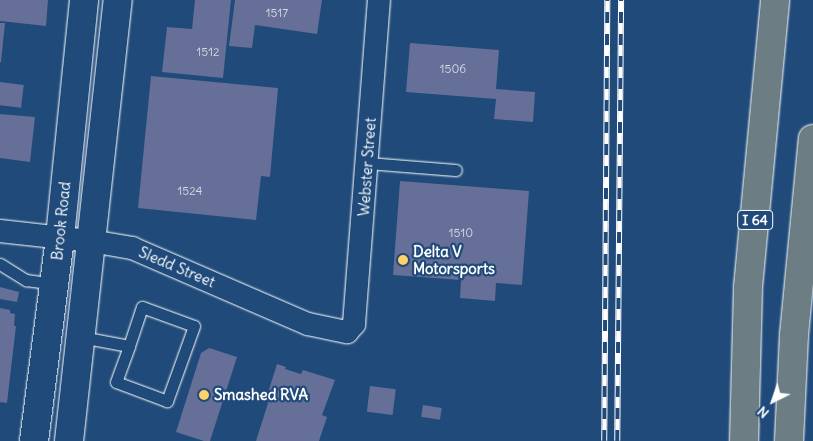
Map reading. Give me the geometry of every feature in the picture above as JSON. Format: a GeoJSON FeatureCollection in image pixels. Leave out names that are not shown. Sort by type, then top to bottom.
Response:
{"type":"FeatureCollection","features":[{"type":"Feature","properties":{"kind":"highway","name":"I 64"},"geometry":{"type":"LineString","coordinates":[[744,441],[748,287],[775,0]]}},
{"type":"Feature","properties":{"kind":"highway"},"geometry":{"type":"LineString","coordinates":[[789,441],[794,335],[813,139]]}},
{"type":"Feature","properties":{"kind":"main road","name":"Brook Road"},"geometry":{"type":"LineString","coordinates":[[34,441],[60,237],[84,0]]}},
{"type":"Feature","properties":{"kind":"main road"},"geometry":{"type":"LineString","coordinates":[[69,441],[118,0]]}},
{"type":"Feature","properties":{"kind":"street","name":"Webster Street"},"geometry":{"type":"LineString","coordinates":[[347,332],[354,324],[379,0]]}},
{"type":"Feature","properties":{"kind":"street","name":"Sledd Street"},"geometry":{"type":"LineString","coordinates":[[0,231],[60,237],[132,248],[308,324],[347,332]]}},
{"type":"Feature","properties":{"kind":"lane"},"geometry":{"type":"LineString","coordinates":[[367,163],[456,170]]}},
{"type":"Feature","properties":{"kind":"lane"},"geometry":{"type":"LineString","coordinates":[[0,264],[26,280],[54,284]]}},
{"type":"Feature","properties":{"kind":"lane"},"geometry":{"type":"LineString","coordinates":[[142,307],[194,326],[167,401],[116,382],[129,346],[142,307]]}},
{"type":"Feature","properties":{"kind":"lane"},"geometry":{"type":"LineString","coordinates":[[81,337],[129,346]]}},
{"type":"Feature","properties":{"kind":"building"},"geometry":{"type":"Polygon","coordinates":[[[0,0],[48,0],[46,26],[0,21],[0,0]]]}},
{"type":"Feature","properties":{"kind":"building"},"geometry":{"type":"Polygon","coordinates":[[[195,0],[231,0],[223,78],[162,72],[167,27],[192,29],[195,0]]]}},
{"type":"Feature","properties":{"kind":"building"},"geometry":{"type":"Polygon","coordinates":[[[235,0],[322,0],[317,34],[255,25],[252,48],[229,46],[235,0]]]}},
{"type":"Feature","properties":{"kind":"building"},"geometry":{"type":"Polygon","coordinates":[[[0,23],[5,23],[1,62],[0,62],[0,23]]]}},
{"type":"Feature","properties":{"kind":"building"},"geometry":{"type":"Polygon","coordinates":[[[410,43],[499,50],[496,89],[535,92],[533,122],[494,119],[496,99],[406,92],[410,43]]]}},
{"type":"Feature","properties":{"kind":"building"},"geometry":{"type":"Polygon","coordinates":[[[151,76],[278,88],[270,177],[261,176],[256,220],[138,208],[151,76]]]}},
{"type":"Feature","properties":{"kind":"building"},"geometry":{"type":"Polygon","coordinates":[[[0,82],[24,85],[21,108],[0,105],[0,82]]]}},
{"type":"Feature","properties":{"kind":"building"},"geometry":{"type":"Polygon","coordinates":[[[0,114],[35,117],[30,162],[0,158],[0,114]]]}},
{"type":"Feature","properties":{"kind":"building"},"geometry":{"type":"Polygon","coordinates":[[[400,181],[529,191],[522,285],[496,283],[495,301],[460,298],[461,280],[393,275],[400,181]]]}},
{"type":"Feature","properties":{"kind":"building"},"geometry":{"type":"Polygon","coordinates":[[[0,287],[19,292],[17,302],[0,299],[0,287]]]}},
{"type":"Feature","properties":{"kind":"building"},"geometry":{"type":"Polygon","coordinates":[[[0,308],[10,310],[10,313],[15,314],[14,326],[16,326],[7,403],[0,402],[0,308]]]}},
{"type":"Feature","properties":{"kind":"building"},"geometry":{"type":"Polygon","coordinates":[[[209,348],[237,357],[210,441],[204,441],[176,432],[201,353],[209,348]]]}},
{"type":"Feature","properties":{"kind":"building"},"geometry":{"type":"Polygon","coordinates":[[[277,364],[286,367],[285,369],[301,374],[303,370],[335,380],[322,415],[327,417],[319,441],[256,441],[269,400],[266,399],[277,364]]]}},
{"type":"Feature","properties":{"kind":"building"},"geometry":{"type":"Polygon","coordinates":[[[370,386],[396,389],[393,415],[367,412],[370,386]]]}},
{"type":"Feature","properties":{"kind":"building"},"geometry":{"type":"Polygon","coordinates":[[[423,405],[442,408],[440,420],[421,417],[423,405]]]}},
{"type":"Feature","properties":{"kind":"railway"},"geometry":{"type":"LineString","coordinates":[[604,441],[607,0]]}},
{"type":"Feature","properties":{"kind":"railway"},"geometry":{"type":"LineString","coordinates":[[617,441],[621,0]]}},
{"type":"Feature","properties":{"kind":"place","name":"Delta V Motorsports"},"geometry":{"type":"Point","coordinates":[403,260]}},
{"type":"Feature","properties":{"kind":"place","name":"Smashed RVA"},"geometry":{"type":"Point","coordinates":[204,395]}}]}
